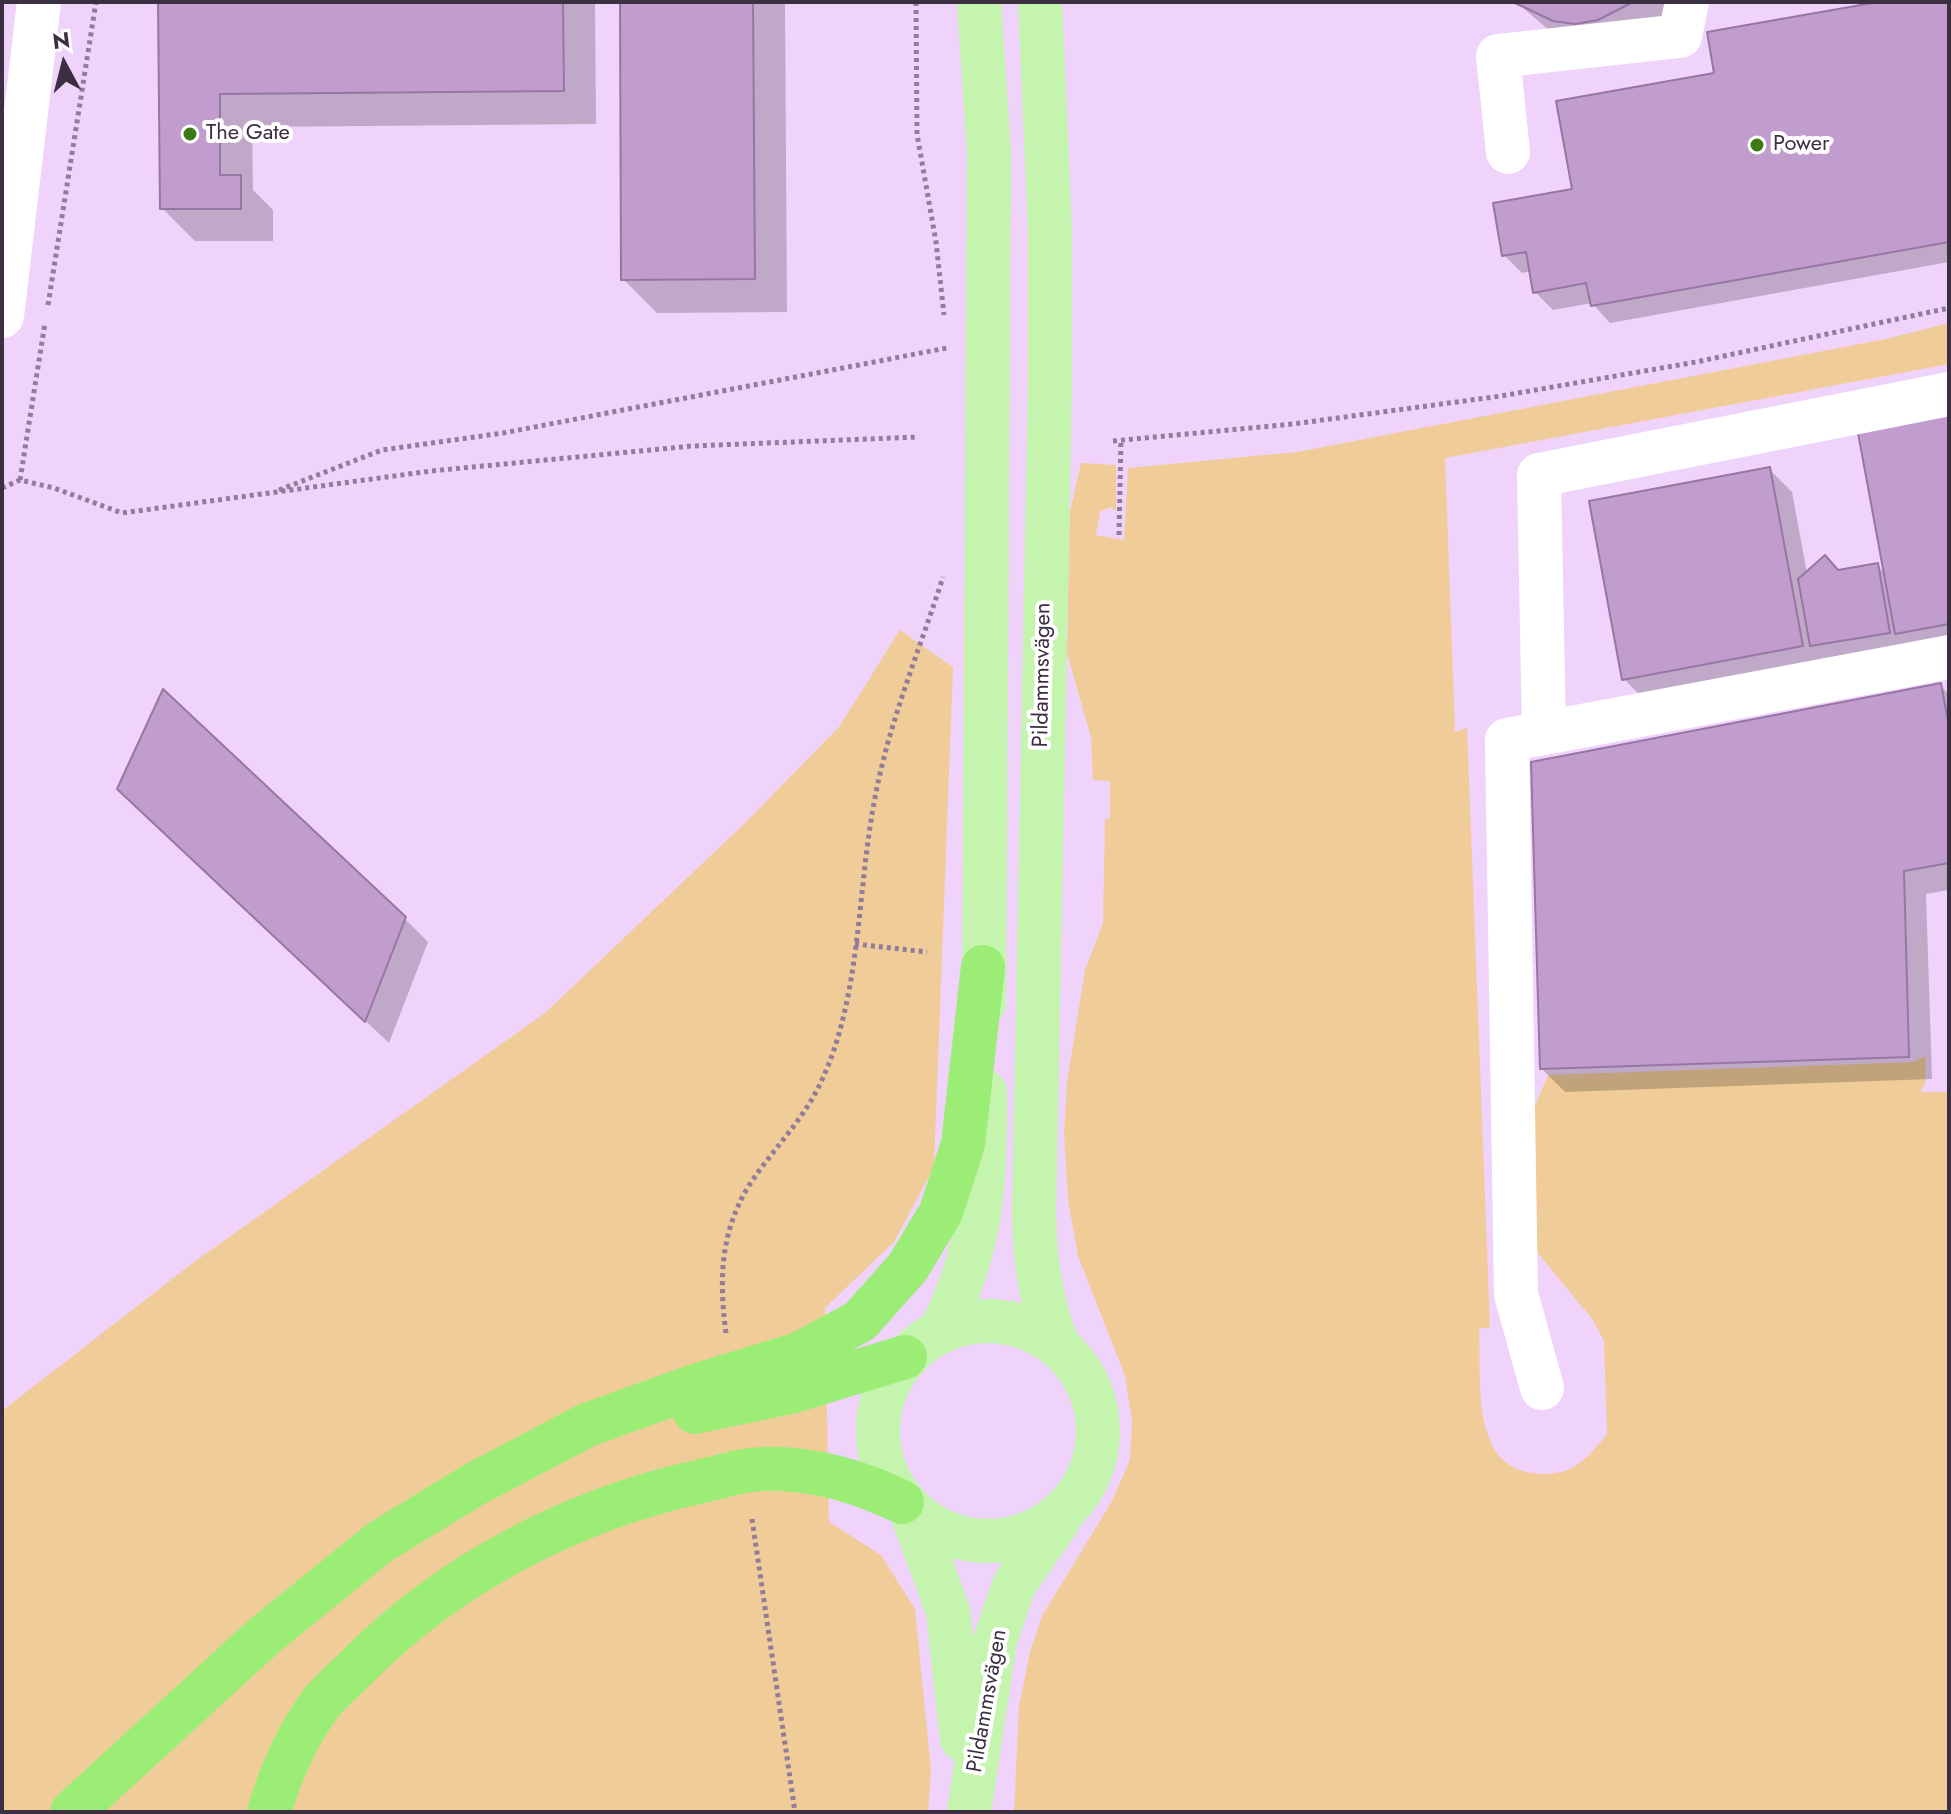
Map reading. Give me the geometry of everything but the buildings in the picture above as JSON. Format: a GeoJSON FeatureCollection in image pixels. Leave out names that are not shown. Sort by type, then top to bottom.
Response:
{"type":"FeatureCollection","features":[{"type":"Feature","properties":{"kind":"highway"},"geometry":{"type":"LineString","coordinates":[[72,1812],[264,1636],[380,1542],[475,1484],[587,1425],[698,1385],[799,1354],[860,1321],[908,1267],[941,1212],[963,1144],[983,967]]}},
{"type":"Feature","properties":{"kind":"highway"},"geometry":{"type":"LineString","coordinates":[[475,1484],[593,1440],[692,1412],[794,1391],[905,1357]]}},
{"type":"Feature","properties":{"kind":"highway"},"geometry":{"type":"LineString","coordinates":[[269,1812],[278,1780],[321,1704],[394,1629],[477,1572],[587,1514],[663,1489],[760,1469],[846,1479],[907,1507]]}},
{"type":"Feature","properties":{"kind":"main road","name":"Pildammsvägen"},"geometry":{"type":"LineString","coordinates":[[941,1331],[961,1290],[977,1237],[985,1100],[983,967],[989,153],[979,2]]}},
{"type":"Feature","properties":{"kind":"main road","name":"Pildammsvägen"},"geometry":{"type":"LineString","coordinates":[[966,1812],[995,1641],[1014,1585],[1087,1482],[1098,1446],[1097,1407],[1082,1373],[1057,1344],[1043,1307],[1036,1273],[1034,1215],[1050,382],[1050,231],[1040,2]]}},
{"type":"Feature","properties":{"kind":"main road","name":"Pildammsvägen"},"geometry":{"type":"LineString","coordinates":[[966,1812],[961,1709],[948,1611],[907,1507],[883,1468],[877,1429],[885,1391],[905,1357],[941,1331],[970,1322],[1001,1321],[1030,1329],[1057,1344]]}},
{"type":"Feature","properties":{"kind":"main road","name":"Pildammsvägen"},"geometry":{"type":"LineString","coordinates":[[907,1507],[947,1535],[988,1542],[1029,1534],[1064,1512]]}},
{"type":"Feature","properties":{"kind":"street"},"geometry":{"type":"LineString","coordinates":[[2,316],[39,2]]}},
{"type":"Feature","properties":{"kind":"street"},"geometry":{"type":"LineString","coordinates":[[1508,152],[1498,56],[1680,36],[1687,2]]}},
{"type":"Feature","properties":{"kind":"street"},"geometry":{"type":"LineString","coordinates":[[1544,733],[1539,475],[1949,394]]}},
{"type":"Feature","properties":{"kind":"street"},"geometry":{"type":"LineString","coordinates":[[1542,1388],[1516,1294],[1507,740],[1949,657]]}},
{"type":"Feature","properties":{"kind":"path"},"geometry":{"type":"LineString","coordinates":[[20,480],[96,2]]}},
{"type":"Feature","properties":{"kind":"path"},"geometry":{"type":"LineString","coordinates":[[916,2],[917,134],[936,242],[944,318]]}},
{"type":"Feature","properties":{"kind":"path"},"geometry":{"type":"LineString","coordinates":[[1119,535],[1117,441],[1293,424],[1501,396],[1696,362],[1949,308]]}},
{"type":"Feature","properties":{"kind":"path"},"geometry":{"type":"LineString","coordinates":[[946,333],[947,364]]}},
{"type":"Feature","properties":{"kind":"path"},"geometry":{"type":"LineString","coordinates":[[270,494],[382,450],[503,433],[947,348]]}},
{"type":"Feature","properties":{"kind":"path"},"geometry":{"type":"LineString","coordinates":[[2,488],[20,480],[122,513],[431,471],[692,446],[918,437]]}},
{"type":"Feature","properties":{"kind":"path"},"geometry":{"type":"LineString","coordinates":[[726,1335],[720,1287],[723,1245],[747,1188],[790,1132],[821,1083],[838,1033],[855,944],[873,804],[891,724],[944,573]]}},
{"type":"Feature","properties":{"kind":"path"},"geometry":{"type":"LineString","coordinates":[[855,944],[927,952]]}},
{"type":"Feature","properties":{"kind":"path"},"geometry":{"type":"LineString","coordinates":[[752,1519],[795,1812]]}},
{"type":"Feature","properties":{"kind":"shaded area"},"geometry":{"type":"Polygon","coordinates":[[[1949,323],[1949,364],[1445,458],[1455,732],[1467,728],[1490,1327],[1479,1329],[1480,1374],[1484,1421],[1490,1441],[1501,1458],[1518,1469],[1553,1474],[1579,1463],[1607,1434],[1604,1341],[1593,1320],[1536,1251],[1528,1123],[1548,1075],[1914,1062],[1925,1056],[1926,1082],[1920,1092],[1949,1092],[1949,1812],[1014,1812],[1019,1706],[1030,1652],[1042,1616],[1112,1501],[1130,1460],[1132,1420],[1125,1376],[1078,1256],[1068,1200],[1064,1133],[1067,1082],[1085,970],[1103,923],[1105,820],[1110,818],[1110,781],[1093,780],[1091,737],[1067,653],[1070,512],[1081,463],[1116,465],[1116,511],[1110,507],[1100,512],[1096,535],[1124,540],[1128,468],[1297,452],[1886,339],[1949,323]]]}},
{"type":"Feature","properties":{"kind":"shaded area"},"geometry":{"type":"Polygon","coordinates":[[[900,630],[953,667],[934,1167],[894,1242],[825,1308],[829,1522],[881,1555],[915,1609],[931,1770],[928,1812],[2,1812],[2,1411],[194,1262],[545,1013],[745,823],[839,727],[900,630]]]}},
{"type":"Feature","properties":{"kind":"place","name":"The Gate"},"geometry":{"type":"Point","coordinates":[190,134]}},
{"type":"Feature","properties":{"kind":"place","name":"Power"},"geometry":{"type":"Point","coordinates":[1757,145]}}]}
